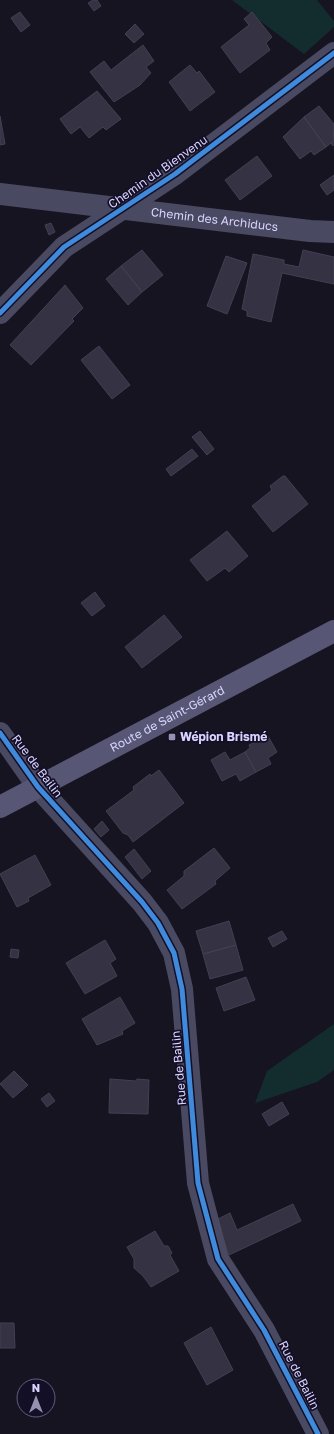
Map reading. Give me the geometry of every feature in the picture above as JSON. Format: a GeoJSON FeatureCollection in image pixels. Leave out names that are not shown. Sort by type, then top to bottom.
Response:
{"type":"FeatureCollection","features":[{"type":"Feature","properties":{"kind":"main road","name":"Route de Saint-Gérard"},"geometry":{"type":"LineString","coordinates":[[0,807],[334,630]]}},
{"type":"Feature","properties":{"kind":"street","name":"Chemin du Bienvenu"},"geometry":{"type":"LineString","coordinates":[[0,313],[64,247],[175,174],[334,53]]}},
{"type":"Feature","properties":{"kind":"street","name":"Chemin des Archiducs"},"geometry":{"type":"LineString","coordinates":[[0,194],[310,231],[334,232]]}},
{"type":"Feature","properties":{"kind":"street","name":"Rue de Bailin"},"geometry":{"type":"LineString","coordinates":[[0,733],[38,787],[142,902],[158,923],[174,953],[183,996],[198,1183],[218,1258],[264,1330],[318,1434]]}},
{"type":"Feature","properties":{"kind":"green space"},"geometry":{"type":"Polygon","coordinates":[[[232,0],[317,0],[334,21],[334,27],[304,54],[232,0]]]}},
{"type":"Feature","properties":{"kind":"green space"},"geometry":{"type":"Polygon","coordinates":[[[334,1024],[334,1070],[317,1082],[255,1103],[267,1071],[334,1024]]]}},
{"type":"Feature","properties":{"kind":"building"},"geometry":{"type":"Polygon","coordinates":[[[93,0],[97,0],[101,6],[94,11],[88,3],[93,0]]]}},
{"type":"Feature","properties":{"kind":"building"},"geometry":{"type":"Polygon","coordinates":[[[20,12],[30,25],[21,32],[11,18],[20,12]]]}},
{"type":"Feature","properties":{"kind":"building"},"geometry":{"type":"Polygon","coordinates":[[[252,12],[272,37],[266,43],[270,50],[240,73],[221,47],[249,25],[244,19],[252,12]]]}},
{"type":"Feature","properties":{"kind":"building"},"geometry":{"type":"Polygon","coordinates":[[[135,24],[144,34],[134,43],[125,34],[135,24]]]}},
{"type":"Feature","properties":{"kind":"building"},"geometry":{"type":"Polygon","coordinates":[[[143,45],[154,61],[146,67],[151,73],[140,85],[114,102],[90,72],[104,61],[111,70],[143,45]]]}},
{"type":"Feature","properties":{"kind":"building"},"geometry":{"type":"Polygon","coordinates":[[[190,65],[197,73],[199,71],[215,92],[190,111],[169,82],[190,65]]]}},
{"type":"Feature","properties":{"kind":"building"},"geometry":{"type":"Polygon","coordinates":[[[97,91],[121,119],[106,130],[103,127],[89,138],[80,127],[71,134],[60,119],[97,91]]]}},
{"type":"Feature","properties":{"kind":"building"},"geometry":{"type":"Polygon","coordinates":[[[319,106],[334,124],[333,146],[331,143],[326,147],[304,117],[319,106]]]}},
{"type":"Feature","properties":{"kind":"building"},"geometry":{"type":"Polygon","coordinates":[[[0,116],[5,144],[0,145],[0,116]]]}},
{"type":"Feature","properties":{"kind":"building"},"geometry":{"type":"Polygon","coordinates":[[[304,117],[326,147],[314,155],[311,151],[300,159],[283,137],[304,117]]]}},
{"type":"Feature","properties":{"kind":"building"},"geometry":{"type":"Polygon","coordinates":[[[257,156],[272,176],[240,200],[225,180],[257,156]]]}},
{"type":"Feature","properties":{"kind":"building"},"geometry":{"type":"Polygon","coordinates":[[[334,175],[334,190],[327,195],[320,185],[334,175]]]}},
{"type":"Feature","properties":{"kind":"building"},"geometry":{"type":"Polygon","coordinates":[[[51,223],[55,232],[49,235],[45,225],[51,223]]]}},
{"type":"Feature","properties":{"kind":"building"},"geometry":{"type":"Polygon","coordinates":[[[142,250],[163,275],[142,292],[121,266],[142,250]]]}},
{"type":"Feature","properties":{"kind":"building"},"geometry":{"type":"Polygon","coordinates":[[[303,250],[334,257],[334,284],[282,273],[271,322],[247,316],[247,311],[242,309],[253,254],[284,260],[284,264],[299,267],[303,250]]]}},
{"type":"Feature","properties":{"kind":"building"},"geometry":{"type":"Polygon","coordinates":[[[226,256],[247,263],[227,314],[207,306],[226,256]]]}},
{"type":"Feature","properties":{"kind":"building"},"geometry":{"type":"Polygon","coordinates":[[[121,266],[142,292],[128,305],[106,279],[121,266]]]}},
{"type":"Feature","properties":{"kind":"building"},"geometry":{"type":"Polygon","coordinates":[[[65,285],[83,308],[72,319],[74,321],[31,365],[10,345],[65,285]]]}},
{"type":"Feature","properties":{"kind":"building"},"geometry":{"type":"Polygon","coordinates":[[[99,346],[130,385],[112,399],[81,360],[99,346]]]}},
{"type":"Feature","properties":{"kind":"building"},"geometry":{"type":"Polygon","coordinates":[[[200,431],[214,449],[207,455],[192,437],[200,431]]]}},
{"type":"Feature","properties":{"kind":"building"},"geometry":{"type":"Polygon","coordinates":[[[192,449],[198,456],[171,476],[166,469],[192,449]]]}},
{"type":"Feature","properties":{"kind":"building"},"geometry":{"type":"Polygon","coordinates":[[[285,476],[308,504],[273,532],[252,506],[272,490],[270,486],[285,476]]]}},
{"type":"Feature","properties":{"kind":"building"},"geometry":{"type":"Polygon","coordinates":[[[227,531],[248,556],[229,572],[225,568],[207,581],[190,560],[227,531]]]}},
{"type":"Feature","properties":{"kind":"building"},"geometry":{"type":"Polygon","coordinates":[[[95,592],[105,606],[92,616],[81,603],[95,592]]]}},
{"type":"Feature","properties":{"kind":"building"},"geometry":{"type":"Polygon","coordinates":[[[164,615],[182,637],[142,668],[125,647],[164,615]]]}},
{"type":"Feature","properties":{"kind":"building"},"geometry":{"type":"Polygon","coordinates":[[[268,736],[277,752],[268,758],[271,764],[256,772],[245,752],[250,748],[249,745],[268,736]]]}},
{"type":"Feature","properties":{"kind":"building"},"geometry":{"type":"Polygon","coordinates":[[[225,752],[230,760],[245,752],[256,772],[240,781],[236,774],[222,781],[211,760],[225,752]]]}},
{"type":"Feature","properties":{"kind":"building"},"geometry":{"type":"Polygon","coordinates":[[[159,770],[184,803],[133,842],[128,835],[123,833],[106,811],[134,790],[133,787],[150,774],[151,776],[159,770]]]}},
{"type":"Feature","properties":{"kind":"building"},"geometry":{"type":"Polygon","coordinates":[[[102,821],[109,830],[101,837],[94,829],[102,821]]]}},
{"type":"Feature","properties":{"kind":"building"},"geometry":{"type":"Polygon","coordinates":[[[214,848],[230,868],[215,881],[216,884],[182,909],[167,890],[184,876],[184,871],[214,848]]]}},
{"type":"Feature","properties":{"kind":"building"},"geometry":{"type":"Polygon","coordinates":[[[134,849],[151,871],[142,879],[125,857],[134,849]]]}},
{"type":"Feature","properties":{"kind":"building"},"geometry":{"type":"Polygon","coordinates":[[[35,855],[51,885],[28,898],[29,901],[17,907],[0,874],[35,855]]]}},
{"type":"Feature","properties":{"kind":"building"},"geometry":{"type":"Polygon","coordinates":[[[229,921],[236,945],[203,954],[196,931],[229,921]]]}},
{"type":"Feature","properties":{"kind":"building"},"geometry":{"type":"Polygon","coordinates":[[[282,931],[287,939],[273,947],[268,938],[282,931]]]}},
{"type":"Feature","properties":{"kind":"building"},"geometry":{"type":"Polygon","coordinates":[[[105,940],[116,959],[110,963],[117,976],[85,994],[66,963],[105,940]]]}},
{"type":"Feature","properties":{"kind":"building"},"geometry":{"type":"Polygon","coordinates":[[[236,945],[243,970],[210,979],[203,954],[236,945]]]}},
{"type":"Feature","properties":{"kind":"building"},"geometry":{"type":"Polygon","coordinates":[[[11,949],[19,950],[18,958],[10,957],[11,949]]]}},
{"type":"Feature","properties":{"kind":"building"},"geometry":{"type":"Polygon","coordinates":[[[246,977],[255,1000],[224,1011],[216,988],[246,977]]]}},
{"type":"Feature","properties":{"kind":"building"},"geometry":{"type":"Polygon","coordinates":[[[120,997],[135,1023],[122,1031],[123,1034],[97,1045],[82,1019],[120,997]]]}},
{"type":"Feature","properties":{"kind":"building"},"geometry":{"type":"Polygon","coordinates":[[[14,1071],[28,1085],[13,1098],[0,1084],[14,1071]]]}},
{"type":"Feature","properties":{"kind":"building"},"geometry":{"type":"Polygon","coordinates":[[[110,1079],[136,1081],[137,1079],[149,1080],[148,1114],[109,1113],[110,1079]]]}},
{"type":"Feature","properties":{"kind":"building"},"geometry":{"type":"Polygon","coordinates":[[[49,1093],[55,1101],[47,1107],[41,1099],[49,1093]]]}},
{"type":"Feature","properties":{"kind":"building"},"geometry":{"type":"Polygon","coordinates":[[[282,1102],[289,1114],[269,1126],[262,1114],[282,1102]]]}},
{"type":"Feature","properties":{"kind":"building"},"geometry":{"type":"Polygon","coordinates":[[[293,1204],[301,1221],[229,1255],[216,1220],[230,1213],[237,1230],[293,1204]]]}},
{"type":"Feature","properties":{"kind":"building"},"geometry":{"type":"Polygon","coordinates":[[[155,1231],[164,1246],[168,1246],[172,1253],[170,1255],[179,1271],[151,1287],[143,1276],[134,1268],[134,1259],[127,1247],[155,1231]]]}},
{"type":"Feature","properties":{"kind":"building"},"geometry":{"type":"Polygon","coordinates":[[[0,1323],[14,1323],[15,1348],[0,1348],[0,1323]]]}},
{"type":"Feature","properties":{"kind":"building"},"geometry":{"type":"Polygon","coordinates":[[[211,1327],[233,1370],[207,1385],[184,1343],[211,1327]]]}},
{"type":"Feature","properties":{"kind":"cycle path"},"geometry":{"type":"LineString","coordinates":[[0,313],[64,247],[175,174],[334,53]]}},
{"type":"Feature","properties":{"kind":"cycle path"},"geometry":{"type":"LineString","coordinates":[[0,733],[38,787],[142,902],[158,923],[174,953],[182,989],[198,1183],[218,1259],[264,1330],[318,1434]]}},
{"type":"Feature","properties":{"kind":"place","name":"Wépion Brismé"},"geometry":{"type":"Point","coordinates":[172,737]}}]}
